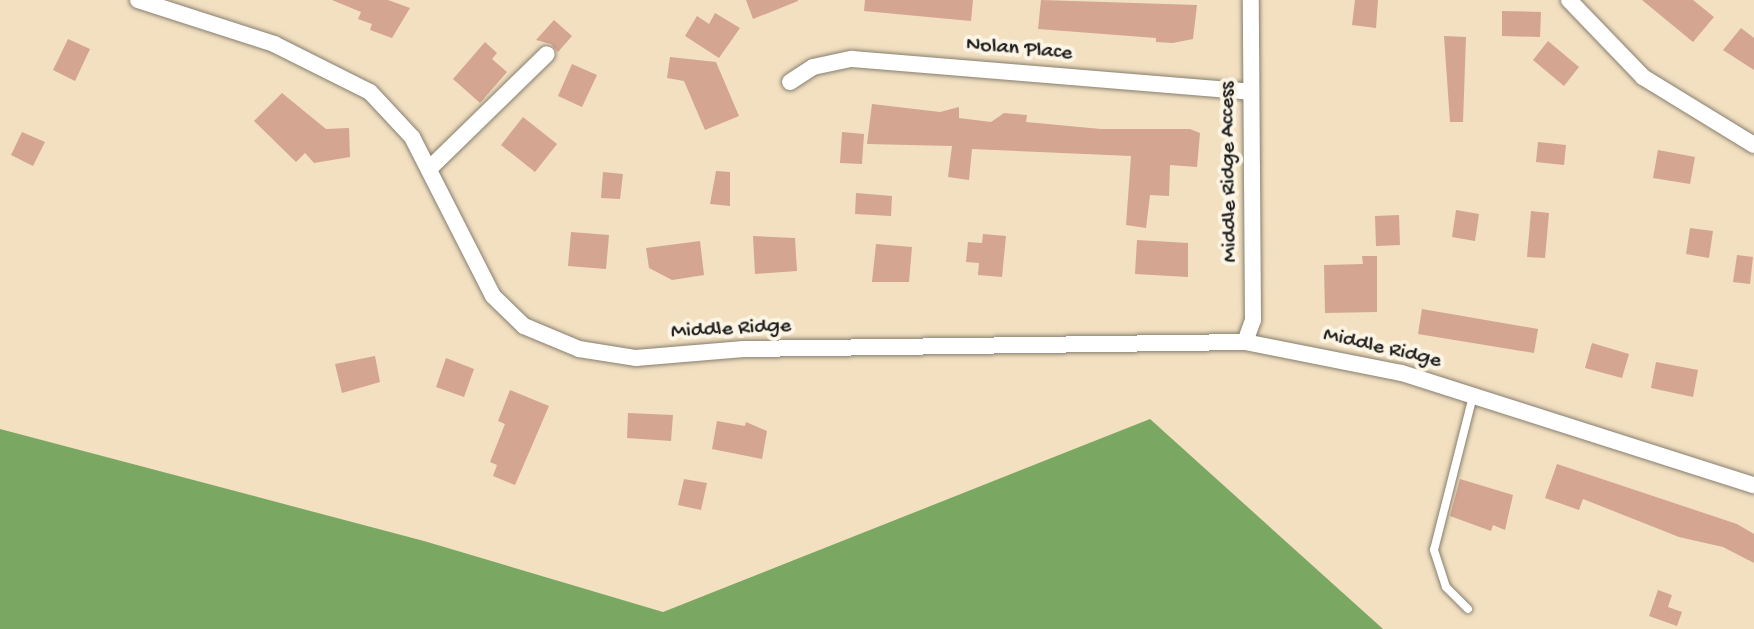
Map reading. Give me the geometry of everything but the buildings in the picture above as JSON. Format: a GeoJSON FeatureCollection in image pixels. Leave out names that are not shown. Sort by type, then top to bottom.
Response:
{"type":"FeatureCollection","features":[{"type":"Feature","properties":{"kind":"street","name":"Middle Ridge"},"geometry":{"type":"LineString","coordinates":[[138,0],[274,44],[355,82],[395,113],[430,168],[493,296],[524,326],[579,349],[636,358],[744,349],[1245,342],[1402,373],[1754,485]]}},
{"type":"Feature","properties":{"kind":"street","name":"Middle Ridge Access"},"geometry":{"type":"LineString","coordinates":[[1245,342],[1253,320],[1251,0]]}},
{"type":"Feature","properties":{"kind":"street"},"geometry":{"type":"LineString","coordinates":[[1569,0],[1643,77],[1754,145]]}},
{"type":"Feature","properties":{"kind":"street"},"geometry":{"type":"LineString","coordinates":[[430,168],[547,54]]}},
{"type":"Feature","properties":{"kind":"street","name":"Nolan Place"},"geometry":{"type":"LineString","coordinates":[[790,82],[827,63],[864,59],[1251,92]]}},
{"type":"Feature","properties":{"kind":"lane"},"geometry":{"type":"LineString","coordinates":[[1468,609],[1446,587],[1434,550],[1474,395]]}},
{"type":"Feature","properties":{"kind":"green space"},"geometry":{"type":"Polygon","coordinates":[[[1150,419],[1383,629],[0,629],[0,429],[424,541],[663,612],[1150,419]]]}}]}
